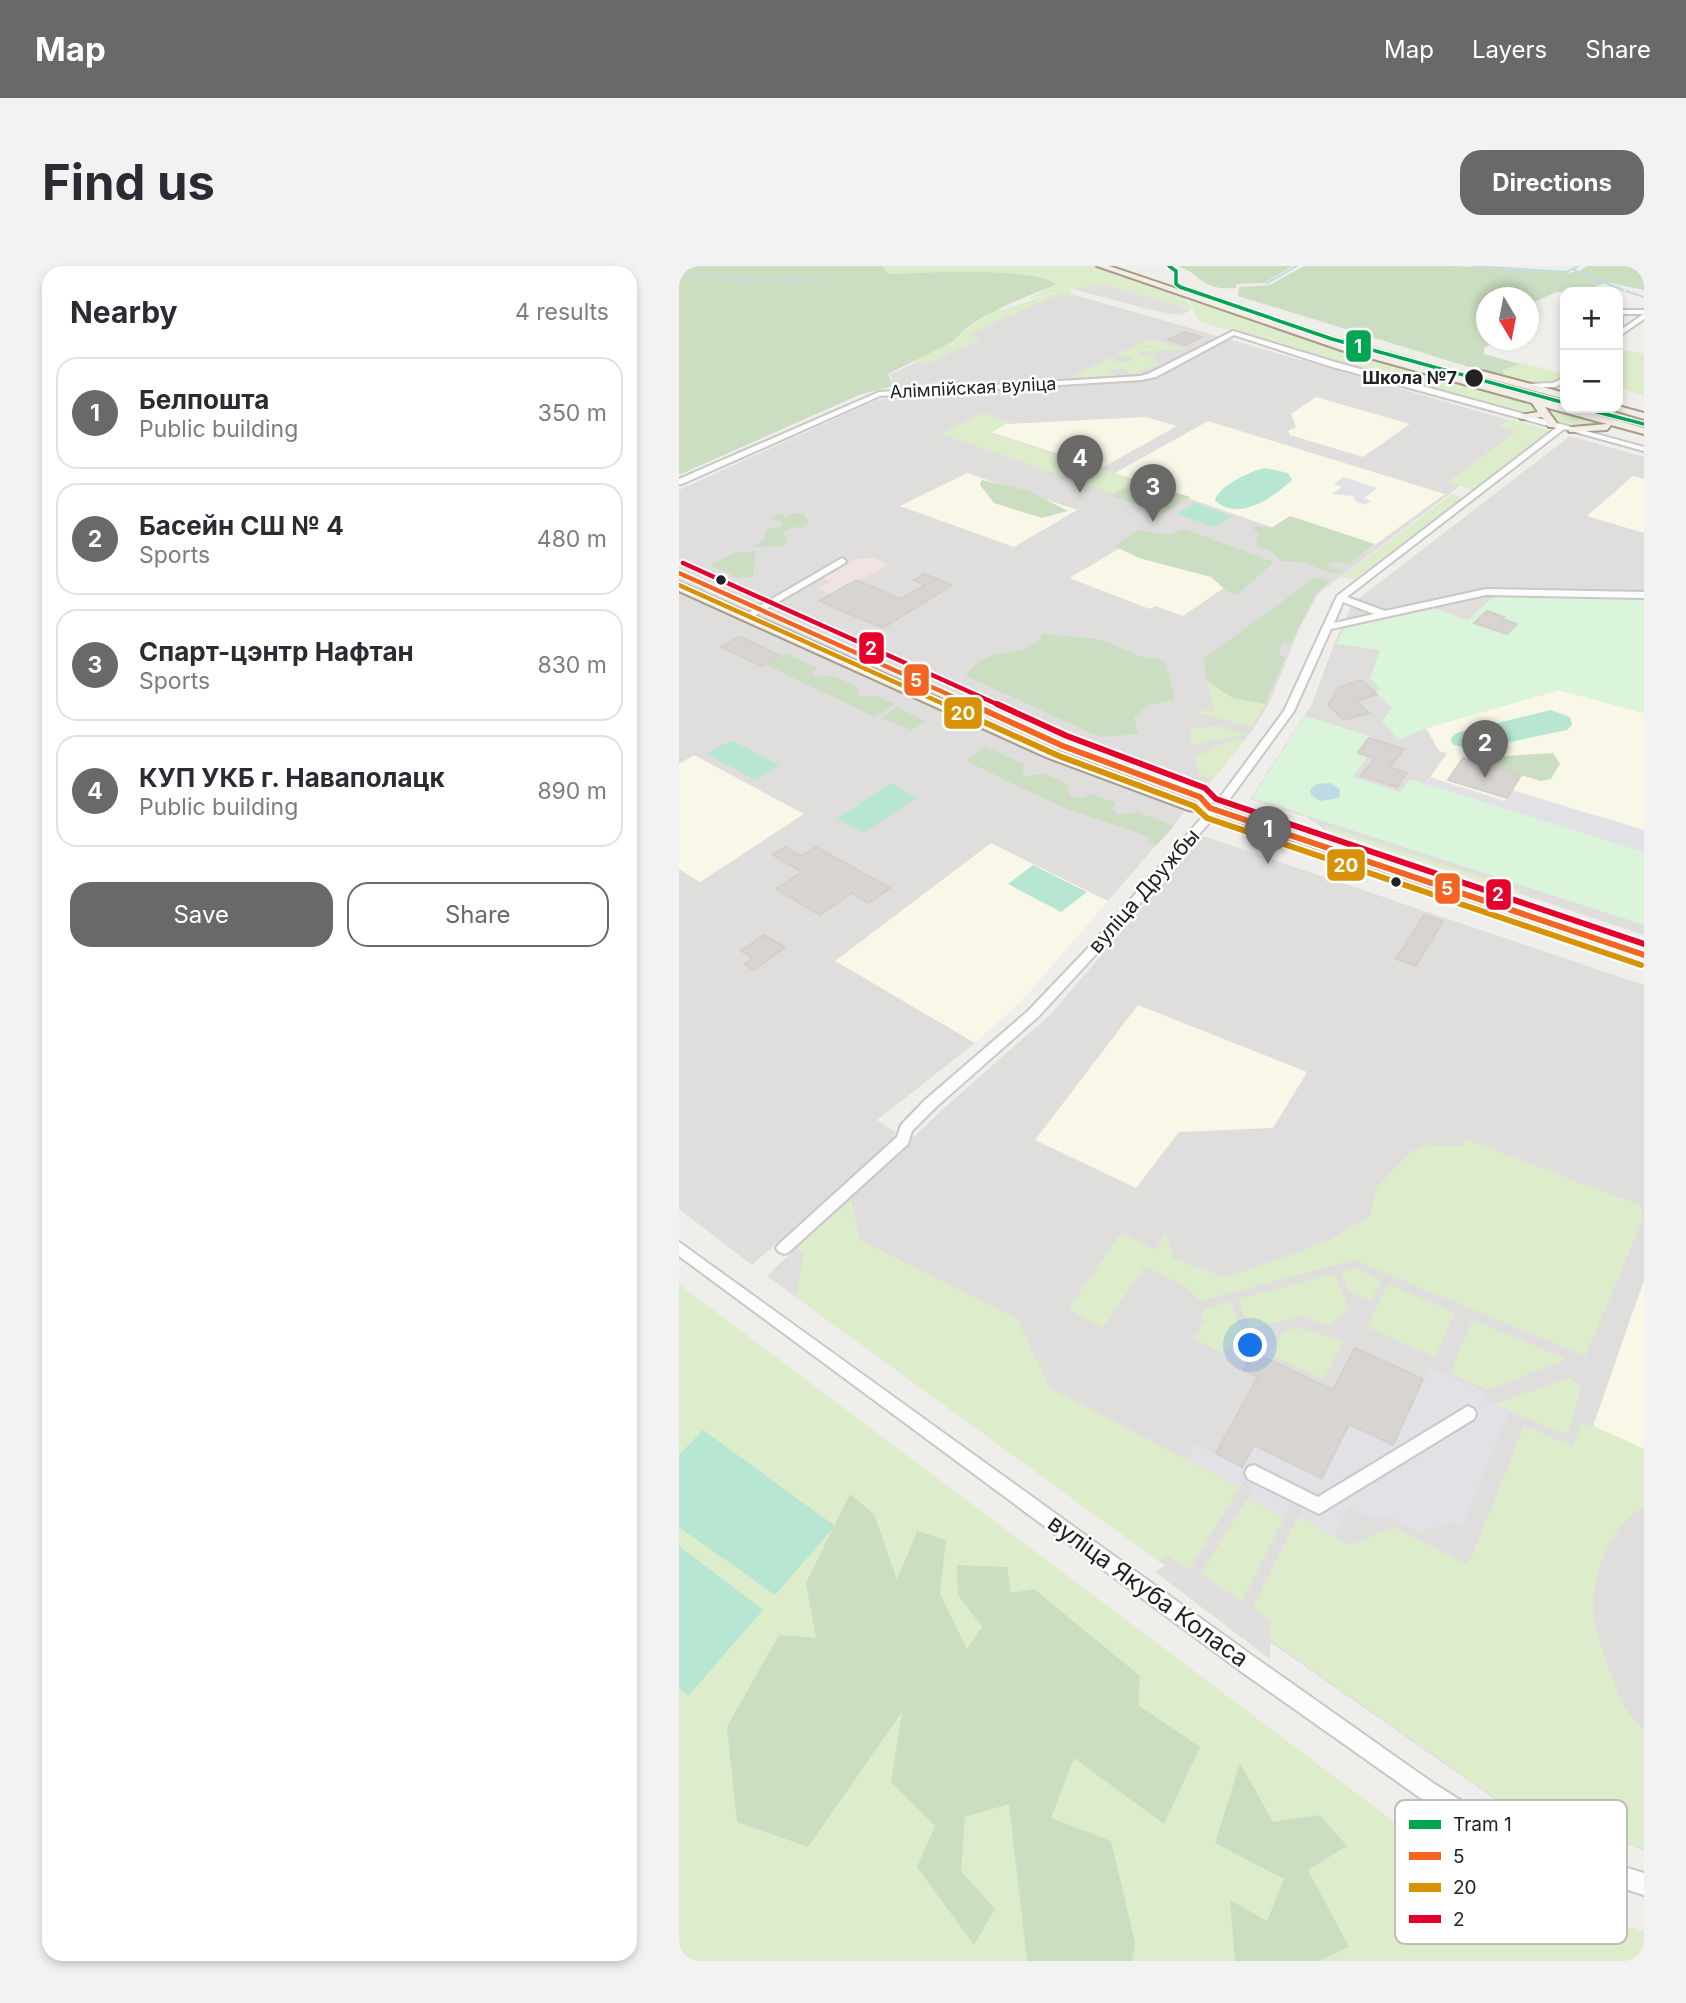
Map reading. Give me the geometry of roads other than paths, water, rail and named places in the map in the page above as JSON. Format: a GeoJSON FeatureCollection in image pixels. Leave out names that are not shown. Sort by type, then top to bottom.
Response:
{"type":"FeatureCollection","features":[{"type":"Feature","properties":{"kind":"main road"},"geometry":{"type":"LineString","coordinates":[[1101,266],[1269,325],[1416,369],[1639,430]]}},
{"type":"Feature","properties":{"kind":"main road"},"geometry":{"type":"LineString","coordinates":[[1138,266],[1343,335]]}},
{"type":"Feature","properties":{"kind":"main road"},"geometry":{"type":"LineString","coordinates":[[1355,339],[1560,393]]}},
{"type":"Feature","properties":{"kind":"main road"},"geometry":{"type":"LineString","coordinates":[[1416,369],[1413,366],[1416,362],[1434,361]]}},
{"type":"Feature","properties":{"kind":"main road"},"geometry":{"type":"LineString","coordinates":[[1536,402],[1563,427],[1602,433],[1639,430]]}},
{"type":"Feature","properties":{"kind":"main road"},"geometry":{"type":"LineString","coordinates":[[1623,411],[1644,416]]}},
{"type":"Feature","properties":{"kind":"main road"},"geometry":{"type":"LineString","coordinates":[[1525,417],[1535,417],[1545,412]]}},
{"type":"Feature","properties":{"kind":"main road"},"geometry":{"type":"LineString","coordinates":[[679,573],[1063,746],[1200,797],[1212,809]]}},
{"type":"Feature","properties":{"kind":"main road"},"geometry":{"type":"LineString","coordinates":[[679,586],[1051,754],[1193,807],[1212,809],[1644,955]]}},
{"type":"Feature","properties":{"kind":"street"},"geometry":{"type":"LineString","coordinates":[[1623,312],[1644,314]]}},
{"type":"Feature","properties":{"kind":"street"},"geometry":{"type":"LineString","coordinates":[[1623,330],[1644,314]]}},
{"type":"Feature","properties":{"kind":"street","name":"Алімпійская вуліца"},"geometry":{"type":"LineString","coordinates":[[679,482],[870,396],[1141,378],[1153,375],[1233,333],[1525,417]]}},
{"type":"Feature","properties":{"kind":"street"},"geometry":{"type":"LineString","coordinates":[[1527,386],[1555,385],[1560,382]]}},
{"type":"Feature","properties":{"kind":"street"},"geometry":{"type":"LineString","coordinates":[[1555,385],[1560,390]]}},
{"type":"Feature","properties":{"kind":"street"},"geometry":{"type":"LineString","coordinates":[[1525,417],[1563,427]]}},
{"type":"Feature","properties":{"kind":"street","name":"вуліца Дружбы"},"geometry":{"type":"LineString","coordinates":[[784,1248],[904,1140],[906,1129],[930,1104],[1033,1014],[1095,948],[1212,809],[1289,711],[1340,597],[1563,427]]}},
{"type":"Feature","properties":{"kind":"street"},"geometry":{"type":"LineString","coordinates":[[1602,433],[1644,449]]}},
{"type":"Feature","properties":{"kind":"street"},"geometry":{"type":"LineString","coordinates":[[746,617],[842,561]]}},
{"type":"Feature","properties":{"kind":"street"},"geometry":{"type":"LineString","coordinates":[[1327,626],[1470,594],[1500,591],[1644,595]]}},
{"type":"Feature","properties":{"kind":"street"},"geometry":{"type":"LineString","coordinates":[[1340,597],[1384,614]]}},
{"type":"Feature","properties":{"kind":"street","name":"вуліца Якуба Коласа"},"geometry":{"type":"LineString","coordinates":[[679,1248],[1235,1655],[1442,1800]]}},
{"type":"Feature","properties":{"kind":"street"},"geometry":{"type":"LineString","coordinates":[[1254,1473],[1319,1506],[1468,1414]]}},
{"type":"Feature","properties":{"kind":"street","name":"вуліца Якуба Коласа"},"geometry":{"type":"LineString","coordinates":[[1627,1879],[1644,1884]]}},
{"type":"Feature","properties":{"kind":"water"},"geometry":{"type":"Polygon","coordinates":[[[1330,783],[1340,789],[1339,798],[1320,801],[1311,795],[1310,790],[1317,784],[1330,783]]]}},
{"type":"Feature","properties":{"kind":"waterway"},"geometry":{"type":"LineString","coordinates":[[1267,283],[1297,266]]}},
{"type":"Feature","properties":{"kind":"waterway"},"geometry":{"type":"LineString","coordinates":[[1472,266],[1566,272],[1578,266]]}},
{"type":"Feature","properties":{"kind":"waterway"},"geometry":{"type":"LineString","coordinates":[[1574,270],[1616,287]]}},
{"type":"Feature","properties":{"kind":"waterway"},"geometry":{"type":"LineString","coordinates":[[679,276],[698,276]]}},
{"type":"Feature","properties":{"kind":"waterway"},"geometry":{"type":"LineString","coordinates":[[704,276],[790,282],[819,277]]}},
{"type":"Feature","properties":{"kind":"waterway"},"geometry":{"type":"LineString","coordinates":[[1626,291],[1644,297]]}},
{"type":"Feature","properties":{"kind":"tram line","name":"1"},"geometry":{"type":"LineString","coordinates":[[1169,266],[1176,271],[1176,284],[1180,287],[1332,339],[1560,402]]}},
{"type":"Feature","properties":{"kind":"tram line","name":"1"},"geometry":{"type":"LineString","coordinates":[[1601,413],[1644,424]]}},
{"type":"Feature","properties":{"kind":"place","name":"Школа №7"},"geometry":{"type":"Point","coordinates":[1474,378]}},
{"type":"Feature","properties":{"kind":"place","name":"КУП УКБ г. Наваполацк"},"geometry":{"type":"Point","coordinates":[1080,493]}},
{"type":"Feature","properties":{"kind":"place","name":"Спарт-цэнтр Нафтан"},"geometry":{"type":"Point","coordinates":[1153,522]}},
{"type":"Feature","properties":{"kind":"place","name":"Басейн СШ № 4"},"geometry":{"type":"Point","coordinates":[1485,778]}},
{"type":"Feature","properties":{"kind":"place","name":"Белпошта"},"geometry":{"type":"Point","coordinates":[1268,864]}}]}
